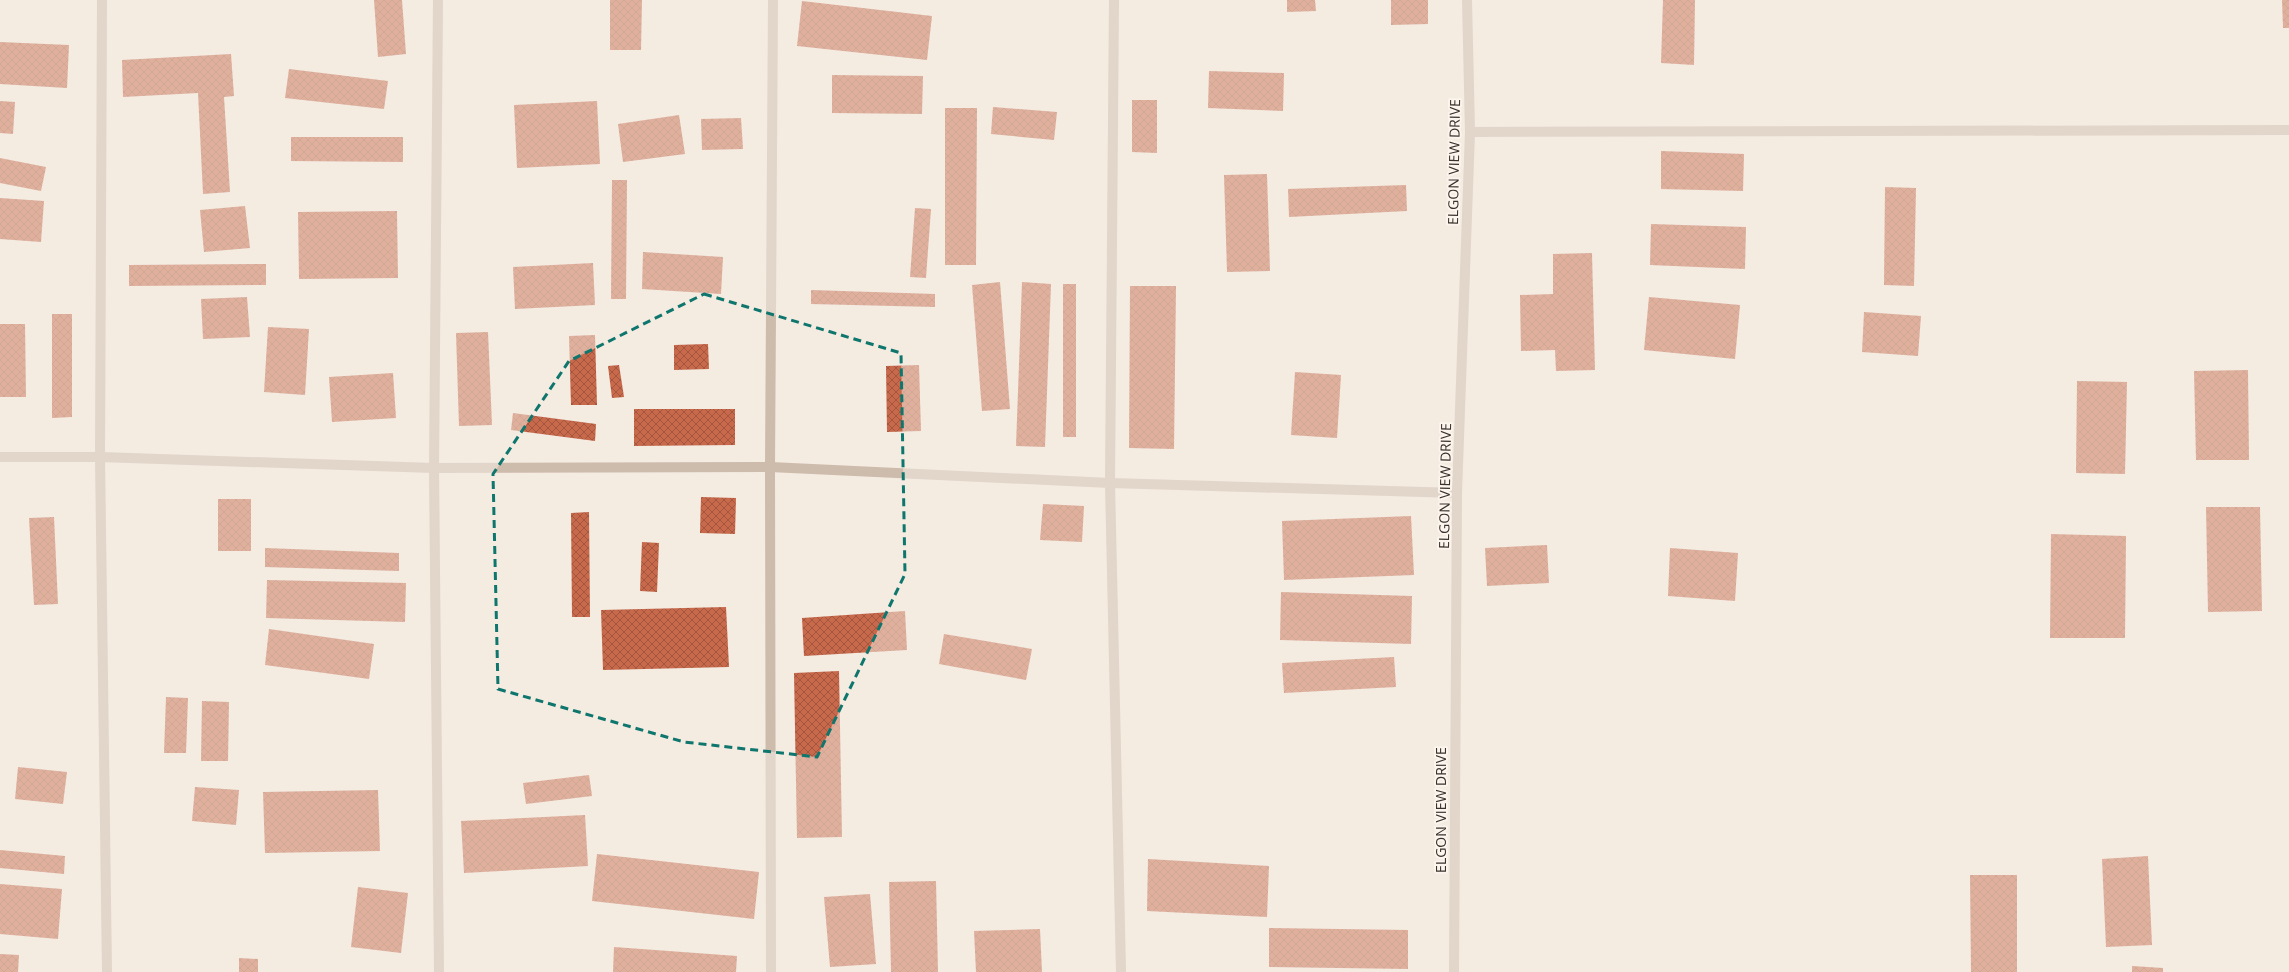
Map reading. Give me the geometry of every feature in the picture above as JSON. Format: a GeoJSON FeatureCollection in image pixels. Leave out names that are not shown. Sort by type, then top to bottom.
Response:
{"type":"FeatureCollection","features":[{"type":"Feature","properties":{"kind":"street"},"geometry":{"type":"LineString","coordinates":[[102,0],[100,457],[106,972]]}},
{"type":"Feature","properties":{"kind":"street"},"geometry":{"type":"LineString","coordinates":[[438,0],[434,468],[439,972]]}},
{"type":"Feature","properties":{"kind":"street"},"geometry":{"type":"LineString","coordinates":[[771,972],[770,467],[773,0]]}},
{"type":"Feature","properties":{"kind":"street"},"geometry":{"type":"LineString","coordinates":[[1114,0],[1110,483],[1121,972]]}},
{"type":"Feature","properties":{"kind":"street","name":"ELGON VIEW DRIVE"},"geometry":{"type":"LineString","coordinates":[[1454,972],[1457,493],[1470,132],[1467,0]]}},
{"type":"Feature","properties":{"kind":"street"},"geometry":{"type":"LineString","coordinates":[[1470,132],[2289,130]]}},
{"type":"Feature","properties":{"kind":"street"},"geometry":{"type":"LineString","coordinates":[[0,457],[100,457],[434,468],[770,467],[1110,483],[1457,493]]}},
{"type":"Feature","properties":{"kind":"highlighted area"},"geometry":{"type":"Polygon","coordinates":[[[704,294],[901,353],[905,574],[817,757],[684,742],[498,689],[493,474],[569,361],[704,294]]]}},
{"type":"Feature","properties":{"kind":"building"},"geometry":{"type":"Polygon","coordinates":[[[374,0],[402,0],[406,54],[378,57],[374,0]]]}},
{"type":"Feature","properties":{"kind":"building"},"geometry":{"type":"Polygon","coordinates":[[[610,0],[642,0],[641,50],[610,50],[610,0]]]}},
{"type":"Feature","properties":{"kind":"building"},"geometry":{"type":"Polygon","coordinates":[[[1287,0],[1315,0],[1316,11],[1287,12],[1287,0]]]}},
{"type":"Feature","properties":{"kind":"building"},"geometry":{"type":"Polygon","coordinates":[[[1391,0],[1428,0],[1428,24],[1391,25],[1391,0]]]}},
{"type":"Feature","properties":{"kind":"building"},"geometry":{"type":"Polygon","coordinates":[[[1663,0],[1695,0],[1694,65],[1661,63],[1663,0]]]}},
{"type":"Feature","properties":{"kind":"building"},"geometry":{"type":"Polygon","coordinates":[[[2282,0],[2289,0],[2289,28],[2283,28],[2282,0]]]}},
{"type":"Feature","properties":{"kind":"building"},"geometry":{"type":"Polygon","coordinates":[[[802,1],[932,16],[927,60],[797,46],[802,1]]]}},
{"type":"Feature","properties":{"kind":"building"},"geometry":{"type":"Polygon","coordinates":[[[0,42],[69,45],[67,88],[0,84],[0,42]]]}},
{"type":"Feature","properties":{"kind":"building"},"geometry":{"type":"Polygon","coordinates":[[[231,54],[234,96],[224,97],[230,192],[203,194],[198,93],[123,97],[122,60],[231,54]]]}},
{"type":"Feature","properties":{"kind":"building"},"geometry":{"type":"Polygon","coordinates":[[[289,69],[388,81],[384,109],[285,98],[289,69]]]}},
{"type":"Feature","properties":{"kind":"building"},"geometry":{"type":"Polygon","coordinates":[[[1209,71],[1284,73],[1283,111],[1208,108],[1209,71]]]}},
{"type":"Feature","properties":{"kind":"building"},"geometry":{"type":"Polygon","coordinates":[[[832,75],[923,76],[922,114],[832,113],[832,75]]]}},
{"type":"Feature","properties":{"kind":"building"},"geometry":{"type":"Polygon","coordinates":[[[1132,100],[1157,100],[1157,153],[1132,152],[1132,100]]]}},
{"type":"Feature","properties":{"kind":"building"},"geometry":{"type":"Polygon","coordinates":[[[0,101],[15,102],[13,134],[0,133],[0,101]]]}},
{"type":"Feature","properties":{"kind":"building"},"geometry":{"type":"Polygon","coordinates":[[[597,101],[600,164],[517,168],[514,105],[597,101]]]}},
{"type":"Feature","properties":{"kind":"building"},"geometry":{"type":"Polygon","coordinates":[[[993,107],[1057,112],[1054,140],[991,134],[993,107]]]}},
{"type":"Feature","properties":{"kind":"building"},"geometry":{"type":"Polygon","coordinates":[[[945,108],[977,108],[976,265],[945,265],[945,108]]]}},
{"type":"Feature","properties":{"kind":"building"},"geometry":{"type":"Polygon","coordinates":[[[679,115],[685,154],[623,162],[618,124],[679,115]]]}},
{"type":"Feature","properties":{"kind":"building"},"geometry":{"type":"Polygon","coordinates":[[[741,118],[743,149],[702,150],[701,119],[741,118]]]}},
{"type":"Feature","properties":{"kind":"building"},"geometry":{"type":"Polygon","coordinates":[[[291,137],[403,137],[403,162],[291,161],[291,137]]]}},
{"type":"Feature","properties":{"kind":"building"},"geometry":{"type":"Polygon","coordinates":[[[1661,151],[1744,154],[1743,191],[1661,189],[1661,151]]]}},
{"type":"Feature","properties":{"kind":"building"},"geometry":{"type":"Polygon","coordinates":[[[0,158],[46,167],[41,191],[0,183],[0,158]]]}},
{"type":"Feature","properties":{"kind":"building"},"geometry":{"type":"Polygon","coordinates":[[[1267,174],[1270,271],[1227,272],[1224,175],[1267,174]]]}},
{"type":"Feature","properties":{"kind":"building"},"geometry":{"type":"Polygon","coordinates":[[[612,180],[627,180],[626,299],[611,299],[612,180]]]}},
{"type":"Feature","properties":{"kind":"building"},"geometry":{"type":"Polygon","coordinates":[[[1406,185],[1407,211],[1289,217],[1288,189],[1406,185]]]}},
{"type":"Feature","properties":{"kind":"building"},"geometry":{"type":"Polygon","coordinates":[[[1885,187],[1916,188],[1914,286],[1884,285],[1885,187]]]}},
{"type":"Feature","properties":{"kind":"building"},"geometry":{"type":"Polygon","coordinates":[[[0,198],[44,201],[41,242],[0,239],[0,198]]]}},
{"type":"Feature","properties":{"kind":"building"},"geometry":{"type":"Polygon","coordinates":[[[245,206],[250,248],[204,252],[200,210],[245,206]]]}},
{"type":"Feature","properties":{"kind":"building"},"geometry":{"type":"Polygon","coordinates":[[[915,208],[931,209],[926,278],[910,277],[915,208]]]}},
{"type":"Feature","properties":{"kind":"building"},"geometry":{"type":"Polygon","coordinates":[[[397,211],[398,278],[299,279],[298,212],[397,211]]]}},
{"type":"Feature","properties":{"kind":"building"},"geometry":{"type":"Polygon","coordinates":[[[1651,224],[1746,227],[1745,269],[1650,265],[1651,224]]]}},
{"type":"Feature","properties":{"kind":"building"},"geometry":{"type":"Polygon","coordinates":[[[643,252],[723,257],[721,294],[642,289],[643,252]]]}},
{"type":"Feature","properties":{"kind":"building"},"geometry":{"type":"Polygon","coordinates":[[[1592,253],[1595,370],[1556,371],[1555,350],[1521,351],[1520,295],[1553,294],[1553,254],[1592,253]]]}},
{"type":"Feature","properties":{"kind":"building"},"geometry":{"type":"Polygon","coordinates":[[[593,263],[595,305],[515,309],[513,267],[593,263]]]}},
{"type":"Feature","properties":{"kind":"building"},"geometry":{"type":"Polygon","coordinates":[[[266,264],[266,285],[129,286],[129,265],[266,264]]]}},
{"type":"Feature","properties":{"kind":"building"},"geometry":{"type":"Polygon","coordinates":[[[1000,282],[1010,409],[982,411],[972,285],[1000,282]]]}},
{"type":"Feature","properties":{"kind":"building"},"geometry":{"type":"Polygon","coordinates":[[[1022,282],[1051,284],[1045,447],[1016,446],[1022,282]]]}},
{"type":"Feature","properties":{"kind":"building"},"geometry":{"type":"Polygon","coordinates":[[[1063,284],[1076,284],[1076,437],[1063,437],[1063,284]]]}},
{"type":"Feature","properties":{"kind":"building"},"geometry":{"type":"Polygon","coordinates":[[[1130,286],[1176,286],[1174,449],[1129,448],[1130,286]]]}},
{"type":"Feature","properties":{"kind":"building"},"geometry":{"type":"Polygon","coordinates":[[[811,290],[935,294],[935,307],[811,304],[811,290]]]}},
{"type":"Feature","properties":{"kind":"building"},"geometry":{"type":"Polygon","coordinates":[[[247,297],[250,337],[203,339],[201,299],[247,297]]]}},
{"type":"Feature","properties":{"kind":"building"},"geometry":{"type":"Polygon","coordinates":[[[1649,297],[1740,305],[1735,359],[1644,350],[1649,297]]]}},
{"type":"Feature","properties":{"kind":"building"},"geometry":{"type":"Polygon","coordinates":[[[1864,312],[1921,316],[1918,356],[1862,352],[1864,312]]]}},
{"type":"Feature","properties":{"kind":"building"},"geometry":{"type":"Polygon","coordinates":[[[52,314],[72,314],[72,417],[52,418],[52,314]]]}},
{"type":"Feature","properties":{"kind":"building"},"geometry":{"type":"Polygon","coordinates":[[[0,324],[25,324],[26,397],[0,397],[0,324]]]}},
{"type":"Feature","properties":{"kind":"building"},"geometry":{"type":"Polygon","coordinates":[[[268,327],[309,329],[305,395],[264,392],[268,327]]]}},
{"type":"Feature","properties":{"kind":"building"},"geometry":{"type":"Polygon","coordinates":[[[488,332],[492,425],[459,426],[456,333],[488,332]]]}},
{"type":"Feature","properties":{"kind":"building"},"geometry":{"type":"Polygon","coordinates":[[[595,335],[597,405],[571,405],[569,336],[595,335]]]}},
{"type":"Feature","properties":{"kind":"building"},"geometry":{"type":"Polygon","coordinates":[[[708,344],[709,369],[674,370],[674,345],[708,344]]]}},
{"type":"Feature","properties":{"kind":"building"},"geometry":{"type":"Polygon","coordinates":[[[619,365],[624,397],[612,398],[608,366],[619,365]]]}},
{"type":"Feature","properties":{"kind":"building"},"geometry":{"type":"Polygon","coordinates":[[[919,365],[921,431],[887,432],[886,366],[919,365]]]}},
{"type":"Feature","properties":{"kind":"building"},"geometry":{"type":"Polygon","coordinates":[[[2248,370],[2249,460],[2196,460],[2194,371],[2248,370]]]}},
{"type":"Feature","properties":{"kind":"building"},"geometry":{"type":"Polygon","coordinates":[[[1295,372],[1341,375],[1337,438],[1291,435],[1295,372]]]}},
{"type":"Feature","properties":{"kind":"building"},"geometry":{"type":"Polygon","coordinates":[[[393,373],[396,418],[332,422],[329,377],[393,373]]]}},
{"type":"Feature","properties":{"kind":"building"},"geometry":{"type":"Polygon","coordinates":[[[2077,381],[2127,382],[2125,474],[2076,473],[2077,381]]]}},
{"type":"Feature","properties":{"kind":"building"},"geometry":{"type":"Polygon","coordinates":[[[634,409],[735,409],[735,445],[634,446],[634,409]]]}},
{"type":"Feature","properties":{"kind":"building"},"geometry":{"type":"Polygon","coordinates":[[[513,413],[596,424],[595,441],[511,430],[513,413]]]}},
{"type":"Feature","properties":{"kind":"building"},"geometry":{"type":"Polygon","coordinates":[[[701,497],[736,498],[735,534],[700,533],[701,497]]]}},
{"type":"Feature","properties":{"kind":"building"},"geometry":{"type":"Polygon","coordinates":[[[218,499],[251,499],[251,551],[218,551],[218,499]]]}},
{"type":"Feature","properties":{"kind":"building"},"geometry":{"type":"Polygon","coordinates":[[[1043,504],[1084,506],[1082,542],[1040,540],[1043,504]]]}},
{"type":"Feature","properties":{"kind":"building"},"geometry":{"type":"Polygon","coordinates":[[[2206,507],[2260,507],[2262,611],[2208,612],[2206,507]]]}},
{"type":"Feature","properties":{"kind":"building"},"geometry":{"type":"Polygon","coordinates":[[[589,512],[590,617],[572,617],[571,513],[589,512]]]}},
{"type":"Feature","properties":{"kind":"building"},"geometry":{"type":"Polygon","coordinates":[[[1411,516],[1414,575],[1284,580],[1282,521],[1411,516]]]}},
{"type":"Feature","properties":{"kind":"building"},"geometry":{"type":"Polygon","coordinates":[[[54,517],[58,604],[34,605],[29,518],[54,517]]]}},
{"type":"Feature","properties":{"kind":"building"},"geometry":{"type":"Polygon","coordinates":[[[2051,534],[2126,536],[2125,638],[2050,638],[2051,534]]]}},
{"type":"Feature","properties":{"kind":"building"},"geometry":{"type":"Polygon","coordinates":[[[642,542],[659,543],[657,592],[640,591],[642,542]]]}},
{"type":"Feature","properties":{"kind":"building"},"geometry":{"type":"Polygon","coordinates":[[[1547,545],[1549,583],[1487,586],[1485,548],[1547,545]]]}},
{"type":"Feature","properties":{"kind":"building"},"geometry":{"type":"Polygon","coordinates":[[[265,548],[399,553],[399,571],[265,567],[265,548]]]}},
{"type":"Feature","properties":{"kind":"building"},"geometry":{"type":"Polygon","coordinates":[[[1670,548],[1738,553],[1735,601],[1668,596],[1670,548]]]}},
{"type":"Feature","properties":{"kind":"building"},"geometry":{"type":"Polygon","coordinates":[[[267,580],[406,583],[405,622],[266,618],[267,580]]]}},
{"type":"Feature","properties":{"kind":"building"},"geometry":{"type":"Polygon","coordinates":[[[1281,592],[1412,596],[1411,644],[1280,640],[1281,592]]]}},
{"type":"Feature","properties":{"kind":"building"},"geometry":{"type":"Polygon","coordinates":[[[726,607],[729,667],[603,670],[601,610],[726,607]]]}},
{"type":"Feature","properties":{"kind":"building"},"geometry":{"type":"Polygon","coordinates":[[[905,611],[907,650],[804,656],[802,618],[905,611]]]}},
{"type":"Feature","properties":{"kind":"building"},"geometry":{"type":"Polygon","coordinates":[[[269,629],[374,644],[369,679],[265,665],[269,629]]]}},
{"type":"Feature","properties":{"kind":"building"},"geometry":{"type":"Polygon","coordinates":[[[944,634],[1032,649],[1026,680],[939,664],[944,634]]]}},
{"type":"Feature","properties":{"kind":"building"},"geometry":{"type":"Polygon","coordinates":[[[1394,657],[1396,687],[1284,693],[1282,663],[1394,657]]]}},
{"type":"Feature","properties":{"kind":"building"},"geometry":{"type":"Polygon","coordinates":[[[839,671],[842,837],[797,838],[794,673],[839,671]]]}},
{"type":"Feature","properties":{"kind":"building"},"geometry":{"type":"Polygon","coordinates":[[[166,697],[188,698],[186,753],[164,753],[166,697]]]}},
{"type":"Feature","properties":{"kind":"building"},"geometry":{"type":"Polygon","coordinates":[[[202,701],[229,702],[228,761],[201,761],[202,701]]]}},
{"type":"Feature","properties":{"kind":"building"},"geometry":{"type":"Polygon","coordinates":[[[18,767],[67,772],[63,804],[15,799],[18,767]]]}},
{"type":"Feature","properties":{"kind":"building"},"geometry":{"type":"Polygon","coordinates":[[[589,775],[592,796],[526,804],[523,783],[589,775]]]}},
{"type":"Feature","properties":{"kind":"building"},"geometry":{"type":"Polygon","coordinates":[[[195,787],[239,790],[236,825],[192,821],[195,787]]]}},
{"type":"Feature","properties":{"kind":"building"},"geometry":{"type":"Polygon","coordinates":[[[378,790],[380,851],[265,853],[263,792],[378,790]]]}},
{"type":"Feature","properties":{"kind":"building"},"geometry":{"type":"Polygon","coordinates":[[[585,815],[588,866],[464,873],[461,821],[585,815]]]}},
{"type":"Feature","properties":{"kind":"building"},"geometry":{"type":"Polygon","coordinates":[[[0,850],[65,856],[64,874],[0,868],[0,850]]]}},
{"type":"Feature","properties":{"kind":"building"},"geometry":{"type":"Polygon","coordinates":[[[597,854],[759,872],[754,919],[592,901],[597,854]]]}},
{"type":"Feature","properties":{"kind":"building"},"geometry":{"type":"Polygon","coordinates":[[[2148,856],[2152,945],[2106,947],[2102,859],[2148,856]]]}},
{"type":"Feature","properties":{"kind":"building"},"geometry":{"type":"Polygon","coordinates":[[[1148,859],[1269,866],[1267,917],[1147,911],[1148,859]]]}},
{"type":"Feature","properties":{"kind":"building"},"geometry":{"type":"Polygon","coordinates":[[[1970,875],[2017,875],[2017,972],[1971,972],[1970,875]]]}},
{"type":"Feature","properties":{"kind":"building"},"geometry":{"type":"Polygon","coordinates":[[[936,881],[938,972],[891,972],[889,882],[936,881]]]}},
{"type":"Feature","properties":{"kind":"building"},"geometry":{"type":"Polygon","coordinates":[[[0,884],[62,889],[58,939],[0,934],[0,884]]]}},
{"type":"Feature","properties":{"kind":"building"},"geometry":{"type":"Polygon","coordinates":[[[358,887],[408,893],[401,953],[351,947],[358,887]]]}},
{"type":"Feature","properties":{"kind":"building"},"geometry":{"type":"Polygon","coordinates":[[[870,894],[876,964],[830,967],[824,897],[870,894]]]}},
{"type":"Feature","properties":{"kind":"building"},"geometry":{"type":"Polygon","coordinates":[[[1269,928],[1408,930],[1408,969],[1269,967],[1269,928]]]}},
{"type":"Feature","properties":{"kind":"building"},"geometry":{"type":"Polygon","coordinates":[[[1040,929],[1042,972],[976,972],[974,931],[1040,929]]]}},
{"type":"Feature","properties":{"kind":"building"},"geometry":{"type":"Polygon","coordinates":[[[614,947],[737,956],[736,972],[613,972],[614,947]]]}},
{"type":"Feature","properties":{"kind":"building"},"geometry":{"type":"Polygon","coordinates":[[[0,954],[19,955],[18,972],[0,972],[0,954]]]}},
{"type":"Feature","properties":{"kind":"building"},"geometry":{"type":"Polygon","coordinates":[[[239,958],[258,959],[258,972],[239,972],[239,958]]]}},
{"type":"Feature","properties":{"kind":"building"},"geometry":{"type":"Polygon","coordinates":[[[2132,966],[2163,968],[2163,972],[2132,972],[2132,966]]]}}]}
